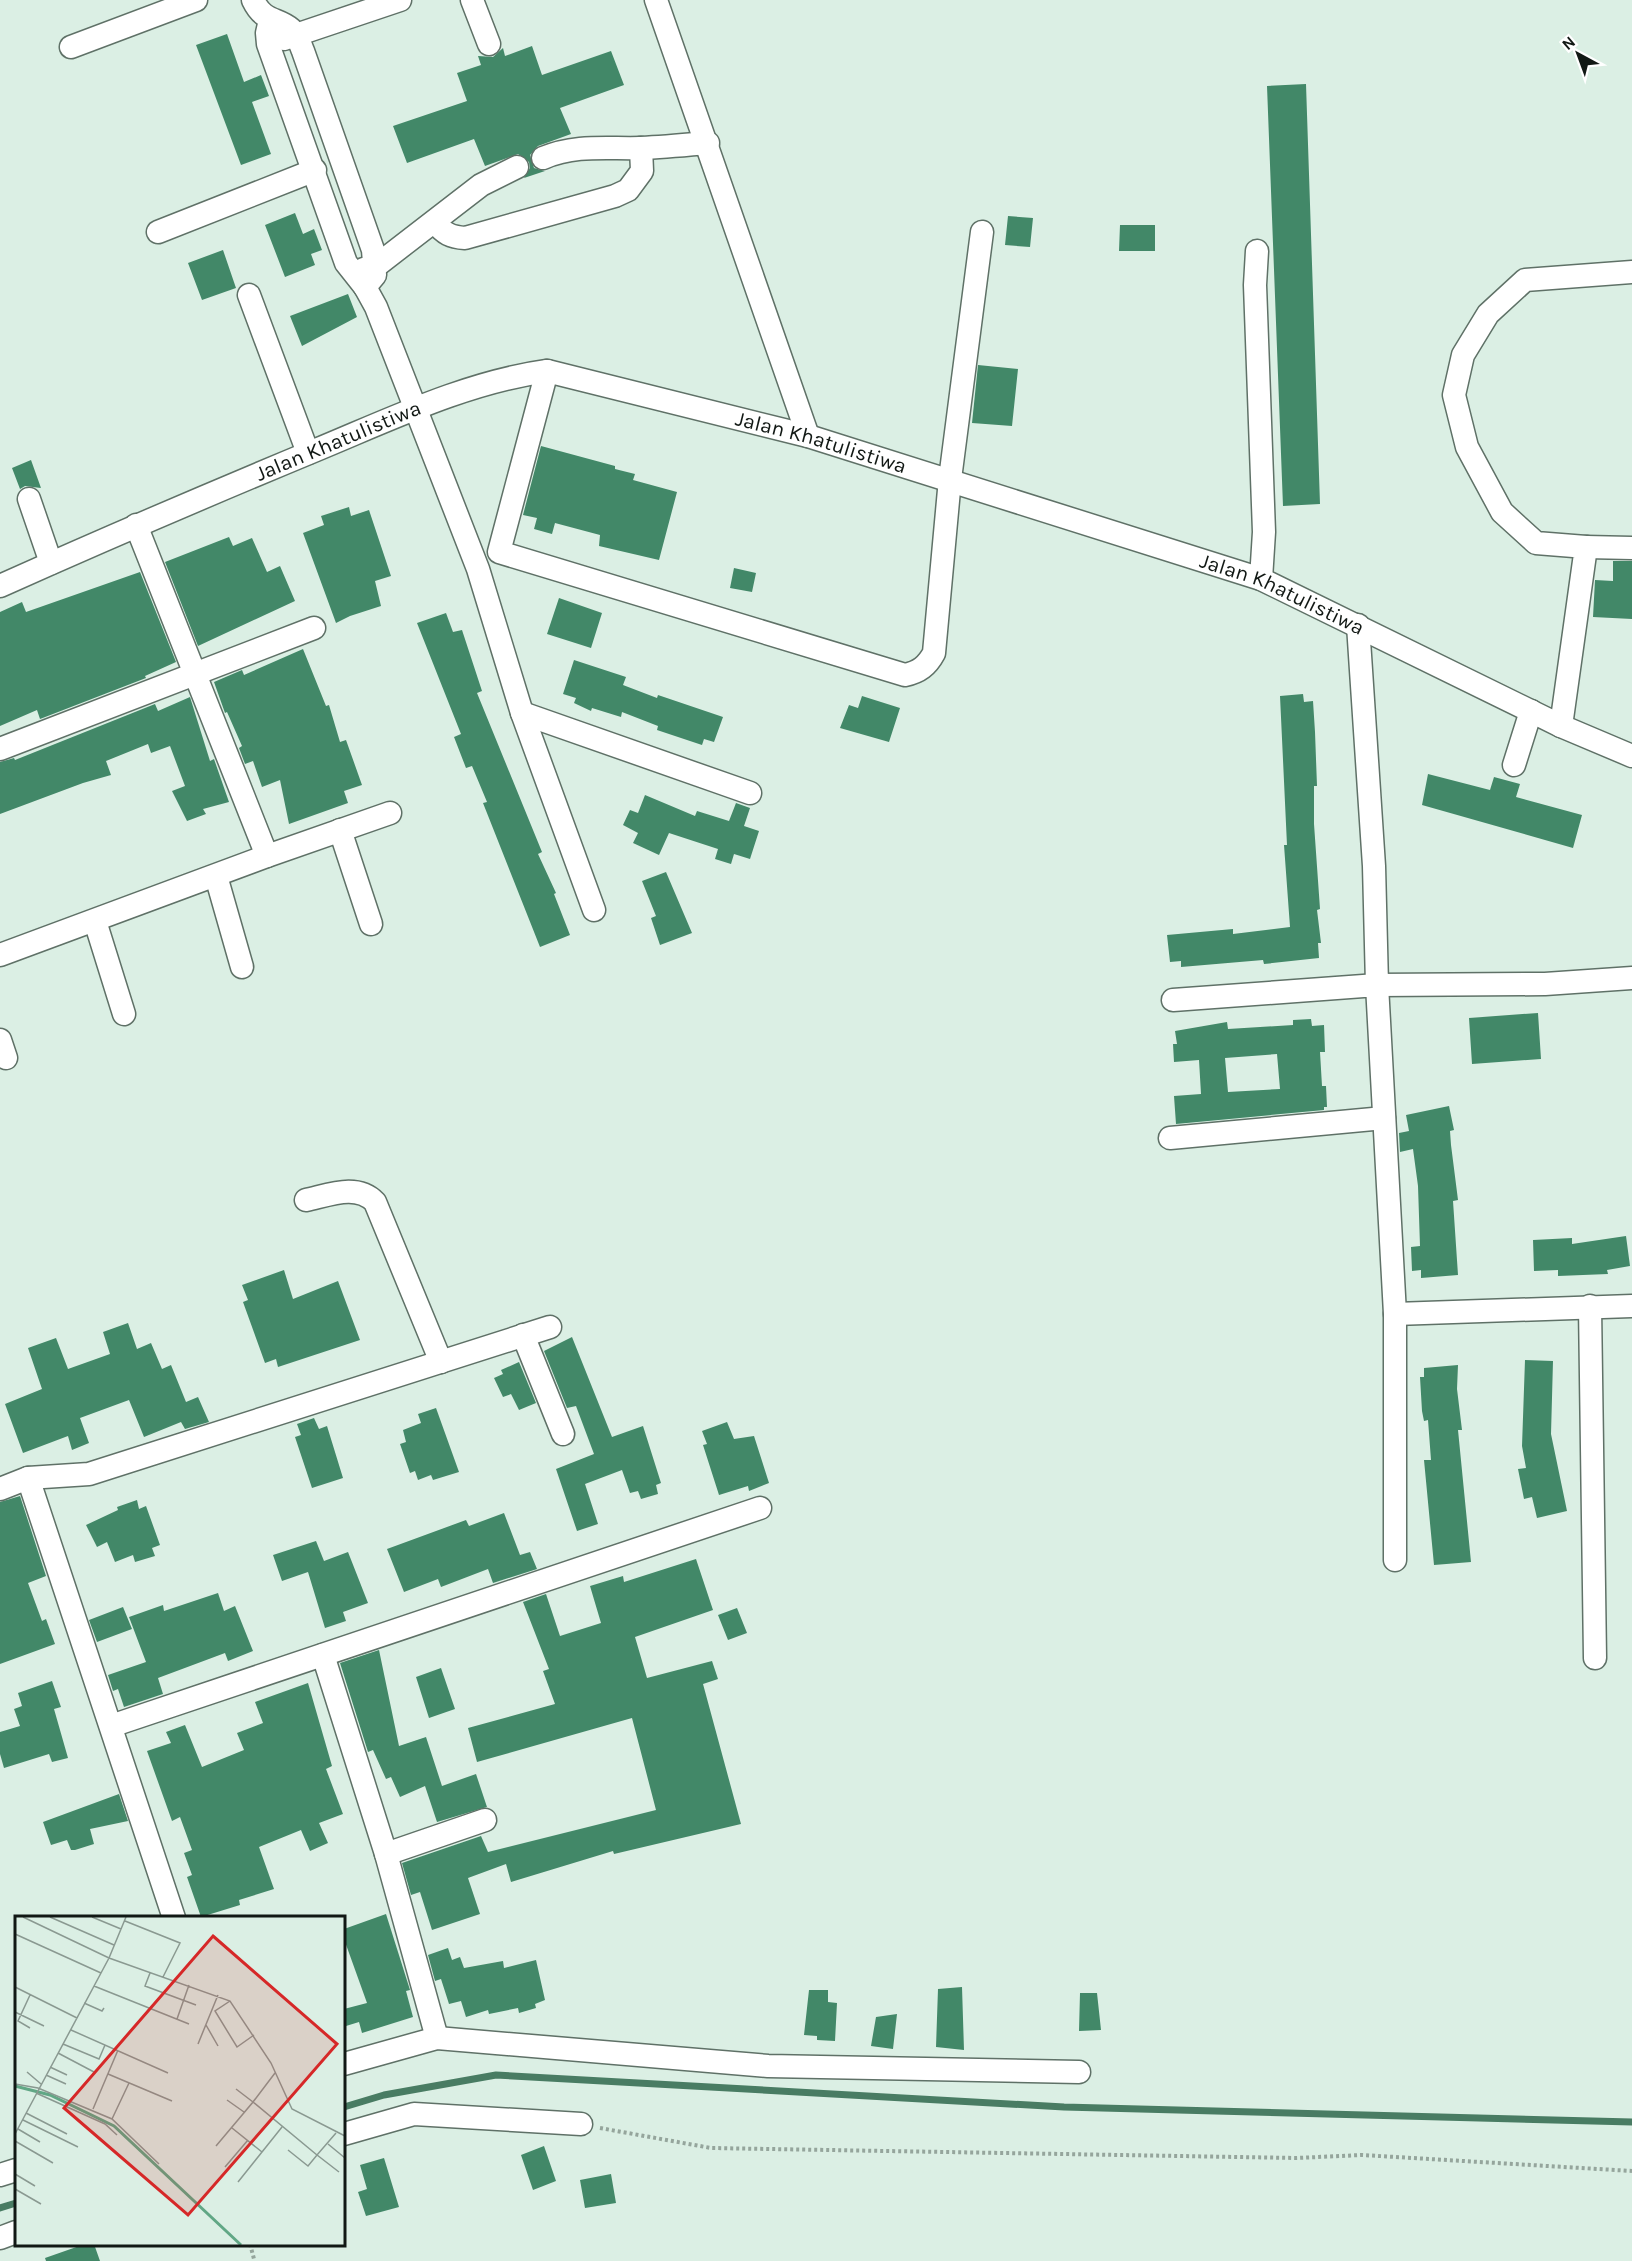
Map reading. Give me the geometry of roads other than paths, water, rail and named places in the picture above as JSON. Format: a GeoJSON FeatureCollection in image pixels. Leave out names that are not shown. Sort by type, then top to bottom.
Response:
{"type":"FeatureCollection","features":[{"type":"Feature","properties":{"kind":"street"},"geometry":{"type":"LineString","coordinates":[[71,46],[196,0]]}},
{"type":"Feature","properties":{"kind":"street"},"geometry":{"type":"LineString","coordinates":[[253,0],[256,8],[270,20],[290,28],[297,36],[373,250],[375,275],[358,280]]}},
{"type":"Feature","properties":{"kind":"street"},"geometry":{"type":"LineString","coordinates":[[268,44],[400,0]]}},
{"type":"Feature","properties":{"kind":"street"},"geometry":{"type":"LineString","coordinates":[[472,0],[489,44]]}},
{"type":"Feature","properties":{"kind":"street"},"geometry":{"type":"LineString","coordinates":[[656,0],[708,143],[808,436]]}},
{"type":"Feature","properties":{"kind":"street"},"geometry":{"type":"LineString","coordinates":[[270,20],[267,33],[268,44],[358,280],[376,307],[478,569],[522,713],[594,910]]}},
{"type":"Feature","properties":{"kind":"street"},"geometry":{"type":"LineString","coordinates":[[543,158],[560,151],[584,147],[641,148],[708,143]]}},
{"type":"Feature","properties":{"kind":"street"},"geometry":{"type":"LineString","coordinates":[[435,222],[441,231],[453,237],[465,238],[615,196],[628,190],[639,177],[643,161],[641,148]]}},
{"type":"Feature","properties":{"kind":"street"},"geometry":{"type":"LineString","coordinates":[[376,266],[481,185],[517,167]]}},
{"type":"Feature","properties":{"kind":"street"},"geometry":{"type":"LineString","coordinates":[[158,232],[315,170]]}},
{"type":"Feature","properties":{"kind":"street"},"geometry":{"type":"LineString","coordinates":[[499,552],[905,675],[926,666],[934,653],[950,479],[982,232]]}},
{"type":"Feature","properties":{"kind":"street"},"geometry":{"type":"LineString","coordinates":[[1257,250],[1255,285],[1264,532],[1261,579]]}},
{"type":"Feature","properties":{"kind":"street"},"geometry":{"type":"LineString","coordinates":[[1632,272],[1526,280],[1488,314],[1462,355],[1454,395],[1467,447],[1503,512],[1536,543],[1632,548]]}},
{"type":"Feature","properties":{"kind":"street"},"geometry":{"type":"LineString","coordinates":[[249,295],[308,453]]}},
{"type":"Feature","properties":{"kind":"street"},"geometry":{"type":"LineString","coordinates":[[478,569],[499,552],[548,371]]}},
{"type":"Feature","properties":{"kind":"street","name":"Jalan Khatulistiwa"},"geometry":{"type":"LineString","coordinates":[[0,586],[136,525],[416,408],[511,376],[548,371],[808,436],[1261,579],[1561,726],[1632,756]]}},
{"type":"Feature","properties":{"kind":"street"},"geometry":{"type":"LineString","coordinates":[[29,499],[51,563]]}},
{"type":"Feature","properties":{"kind":"street"},"geometry":{"type":"LineString","coordinates":[[136,525],[267,856]]}},
{"type":"Feature","properties":{"kind":"street"},"geometry":{"type":"LineString","coordinates":[[1561,726],[1586,547]]}},
{"type":"Feature","properties":{"kind":"street"},"geometry":{"type":"LineString","coordinates":[[1358,625],[1374,866],[1377,985],[1395,1314],[1395,1560]]}},
{"type":"Feature","properties":{"kind":"street"},"geometry":{"type":"LineString","coordinates":[[0,750],[314,628]]}},
{"type":"Feature","properties":{"kind":"street"},"geometry":{"type":"LineString","coordinates":[[1514,765],[1531,711]]}},
{"type":"Feature","properties":{"kind":"street"},"geometry":{"type":"LineString","coordinates":[[522,713],[750,793]]}},
{"type":"Feature","properties":{"kind":"street"},"geometry":{"type":"LineString","coordinates":[[0,955],[390,813]]}},
{"type":"Feature","properties":{"kind":"street"},"geometry":{"type":"LineString","coordinates":[[340,830],[371,924]]}},
{"type":"Feature","properties":{"kind":"street"},"geometry":{"type":"LineString","coordinates":[[216,876],[242,967]]}},
{"type":"Feature","properties":{"kind":"street"},"geometry":{"type":"LineString","coordinates":[[95,921],[124,1014]]}},
{"type":"Feature","properties":{"kind":"street"},"geometry":{"type":"LineString","coordinates":[[1173,999],[1377,985],[1545,984],[1632,978]]}},
{"type":"Feature","properties":{"kind":"street"},"geometry":{"type":"LineString","coordinates":[[1170,1138],[1384,1118]]}},
{"type":"Feature","properties":{"kind":"street"},"geometry":{"type":"LineString","coordinates":[[306,1200],[356,1190],[369,1195],[375,1202],[441,1362]]}},
{"type":"Feature","properties":{"kind":"street"},"geometry":{"type":"LineString","coordinates":[[1590,1306],[1595,1658]]}},
{"type":"Feature","properties":{"kind":"street"},"geometry":{"type":"LineString","coordinates":[[1395,1314],[1632,1306]]}},
{"type":"Feature","properties":{"kind":"street"},"geometry":{"type":"LineString","coordinates":[[0,1489],[28,1478],[89,1474],[550,1327]]}},
{"type":"Feature","properties":{"kind":"street"},"geometry":{"type":"LineString","coordinates":[[523,1335],[563,1434]]}},
{"type":"Feature","properties":{"kind":"street"},"geometry":{"type":"LineString","coordinates":[[28,1478],[174,1916]]}},
{"type":"Feature","properties":{"kind":"street"},"geometry":{"type":"LineString","coordinates":[[111,1726],[760,1508]]}},
{"type":"Feature","properties":{"kind":"street"},"geometry":{"type":"LineString","coordinates":[[323,1655],[386,1854],[437,2037]]}},
{"type":"Feature","properties":{"kind":"street"},"geometry":{"type":"LineString","coordinates":[[386,1854],[484,1820]]}},
{"type":"Feature","properties":{"kind":"street"},"geometry":{"type":"LineString","coordinates":[[345,2064],[437,2037],[768,2066],[1079,2072]]}},
{"type":"Feature","properties":{"kind":"street"},"geometry":{"type":"LineString","coordinates":[[345,2134],[414,2114],[581,2124]]}},
{"type":"Feature","properties":{"kind":"street"},"geometry":{"type":"LineString","coordinates":[[0,2175],[15,2170]]}},
{"type":"Feature","properties":{"kind":"street"},"geometry":{"type":"LineString","coordinates":[[0,2238],[15,2232]]}},
{"type":"Feature","properties":{"kind":"waterway"},"geometry":{"type":"LineString","coordinates":[[345,2107],[384,2095],[496,2075],[1064,2107],[1632,2122]]}},
{"type":"Feature","properties":{"kind":"waterway"},"geometry":{"type":"LineString","coordinates":[[0,2208],[15,2203]]}}]}
